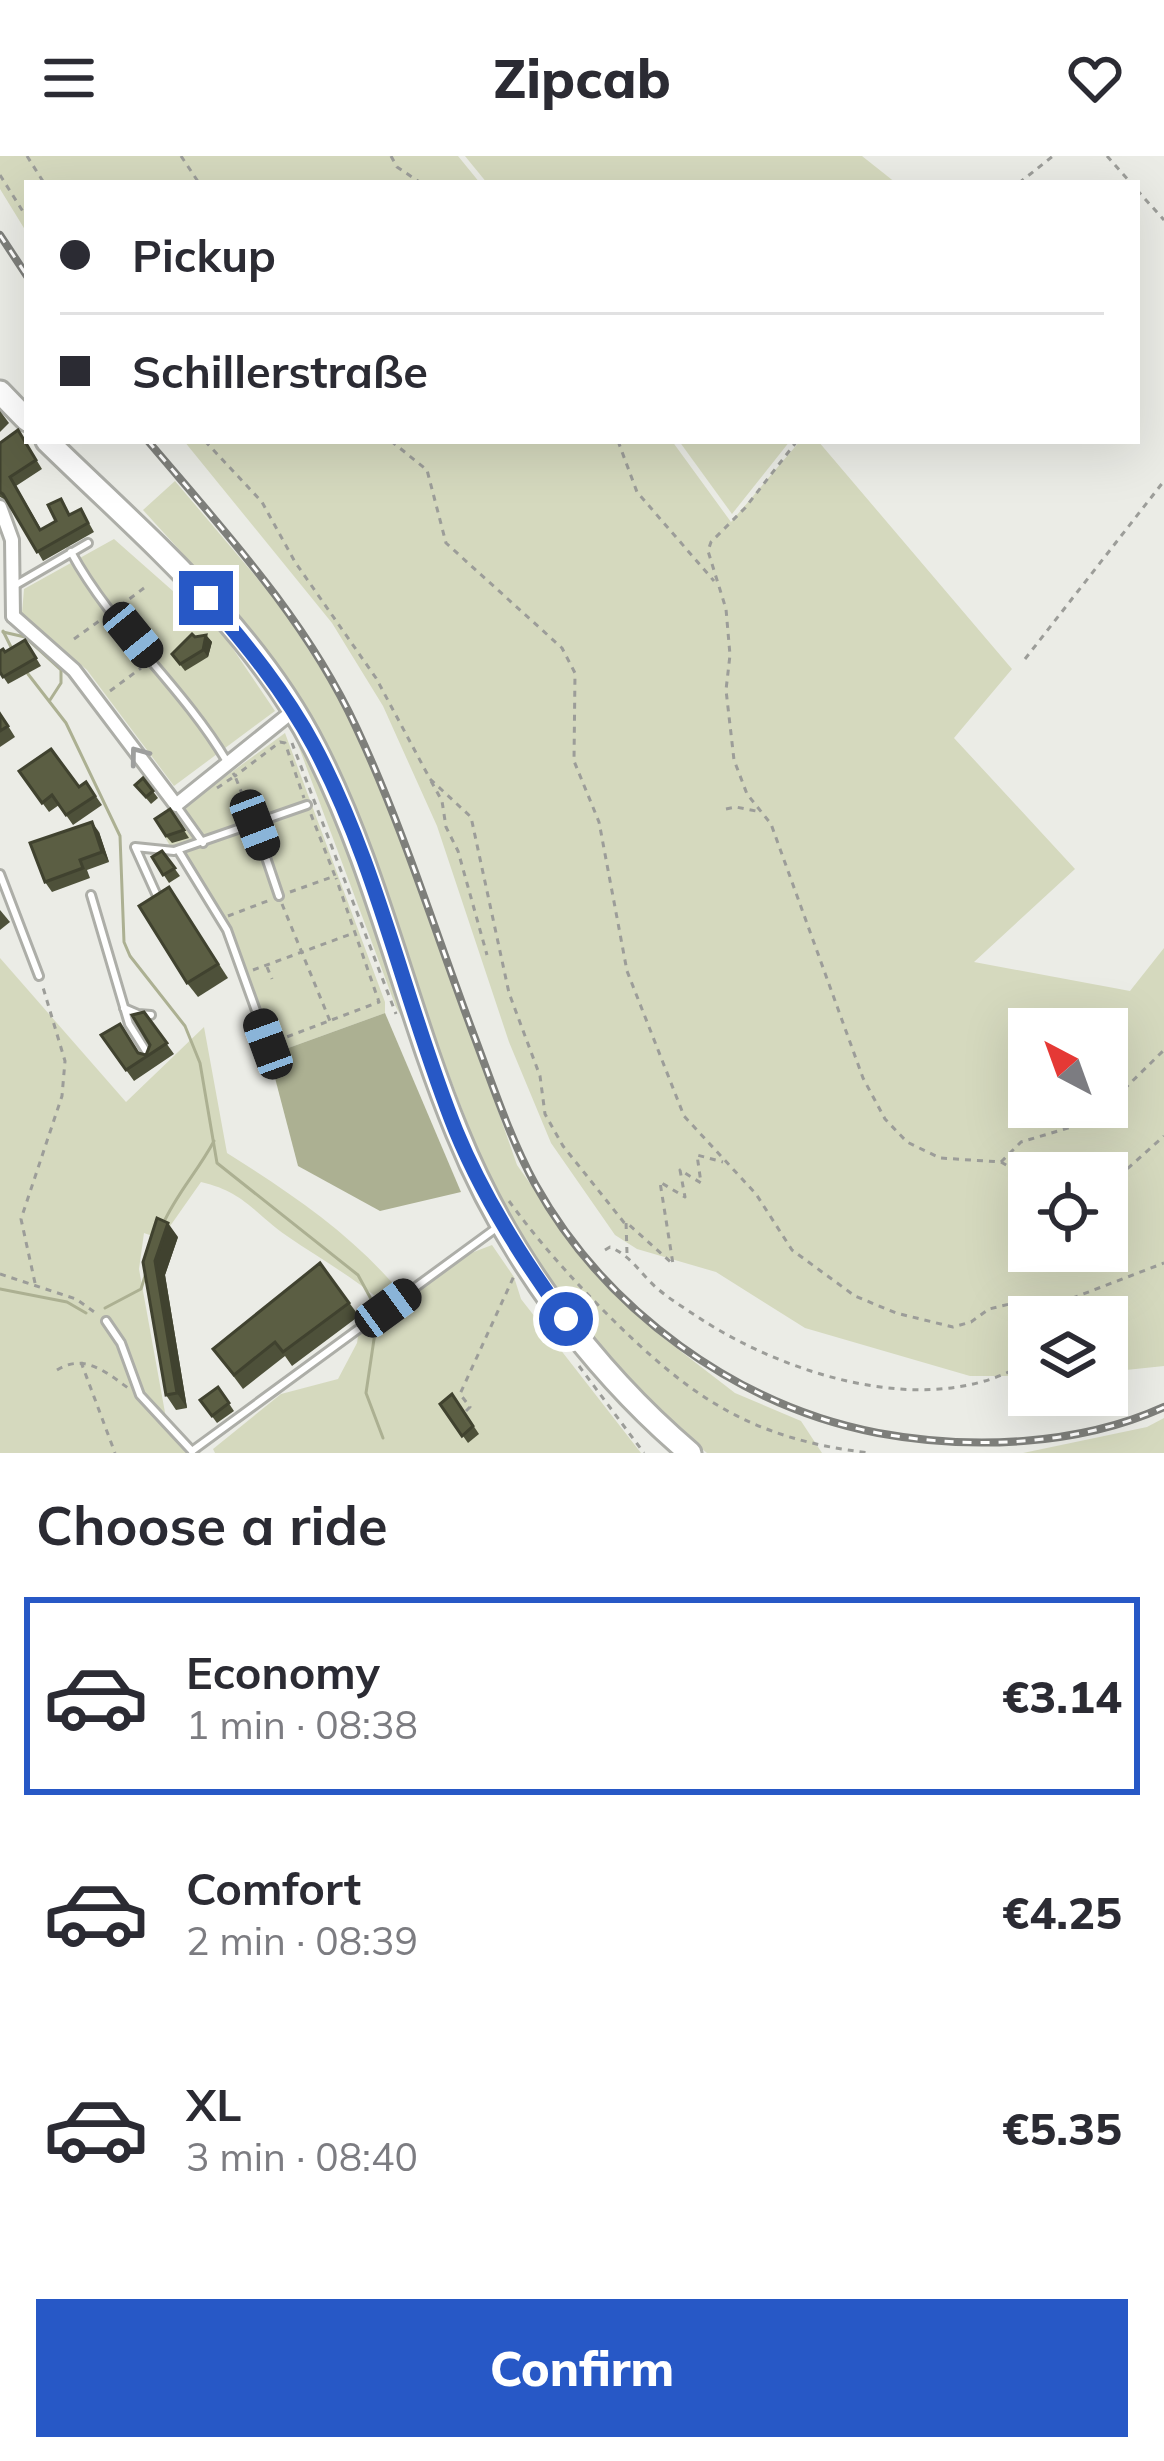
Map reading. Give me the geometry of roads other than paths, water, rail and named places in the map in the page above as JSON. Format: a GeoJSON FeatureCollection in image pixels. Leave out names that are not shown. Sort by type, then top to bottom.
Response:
{"type":"FeatureCollection","features":[{"type":"Feature","properties":{"kind":"main road"},"geometry":{"type":"LineString","coordinates":[[0,392],[24,417]]}},
{"type":"Feature","properties":{"kind":"main road"},"geometry":{"type":"LineString","coordinates":[[50,444],[206,598],[335,789],[455,1128],[501,1224],[600,1362],[689,1453]]}},
{"type":"Feature","properties":{"kind":"street"},"geometry":{"type":"LineString","coordinates":[[0,507],[12,540],[14,586],[6,620],[74,670],[176,805],[288,715]]}},
{"type":"Feature","properties":{"kind":"lane"},"geometry":{"type":"LineString","coordinates":[[14,586],[88,543]]}},
{"type":"Feature","properties":{"kind":"lane"},"geometry":{"type":"LineString","coordinates":[[70,552],[227,762]]}},
{"type":"Feature","properties":{"kind":"lane"},"geometry":{"type":"LineString","coordinates":[[176,805],[203,843]]}},
{"type":"Feature","properties":{"kind":"lane"},"geometry":{"type":"LineString","coordinates":[[158,898],[135,847],[178,850],[307,806]]}},
{"type":"Feature","properties":{"kind":"lane"},"geometry":{"type":"LineString","coordinates":[[255,825],[279,896]]}},
{"type":"Feature","properties":{"kind":"lane"},"geometry":{"type":"LineString","coordinates":[[178,850],[221,919],[268,1044]]}},
{"type":"Feature","properties":{"kind":"lane"},"geometry":{"type":"LineString","coordinates":[[0,874],[39,976]]}},
{"type":"Feature","properties":{"kind":"lane"},"geometry":{"type":"LineString","coordinates":[[91,895],[129,1024],[151,1059]]}},
{"type":"Feature","properties":{"kind":"lane"},"geometry":{"type":"LineString","coordinates":[[124,1008],[152,1015]]}},
{"type":"Feature","properties":{"kind":"lane"},"geometry":{"type":"LineString","coordinates":[[106,1322],[122,1343],[140,1395],[193,1452],[501,1224]]}},
{"type":"Feature","properties":{"kind":"waterway"},"geometry":{"type":"LineString","coordinates":[[3,631],[13,651]]}},
{"type":"Feature","properties":{"kind":"waterway"},"geometry":{"type":"LineString","coordinates":[[3,632],[25,637],[61,670],[61,683],[50,700]]}},
{"type":"Feature","properties":{"kind":"waterway"},"geometry":{"type":"LineString","coordinates":[[28,674],[66,723],[120,836],[124,942],[185,1026],[200,1063],[217,1163],[358,1275],[377,1310]]}},
{"type":"Feature","properties":{"kind":"waterway"},"geometry":{"type":"LineString","coordinates":[[163,1224],[214,1141]]}},
{"type":"Feature","properties":{"kind":"waterway"},"geometry":{"type":"LineString","coordinates":[[105,1308],[141,1289],[146,1273]]}},
{"type":"Feature","properties":{"kind":"waterway"},"geometry":{"type":"LineString","coordinates":[[0,1289],[67,1302],[86,1313]]}},
{"type":"Feature","properties":{"kind":"waterway"},"geometry":{"type":"LineString","coordinates":[[377,1319],[366,1393],[383,1438]]}},
{"type":"Feature","properties":{"kind":"railway"},"geometry":{"type":"LineString","coordinates":[[0,235],[24,271]]}},
{"type":"Feature","properties":{"kind":"railway"},"geometry":{"type":"LineString","coordinates":[[151,444],[262,577],[336,687],[388,802],[526,1166],[564,1230],[637,1311],[726,1376],[826,1420],[878,1433],[949,1442],[1023,1441],[1096,1430],[1164,1407]]}}]}
